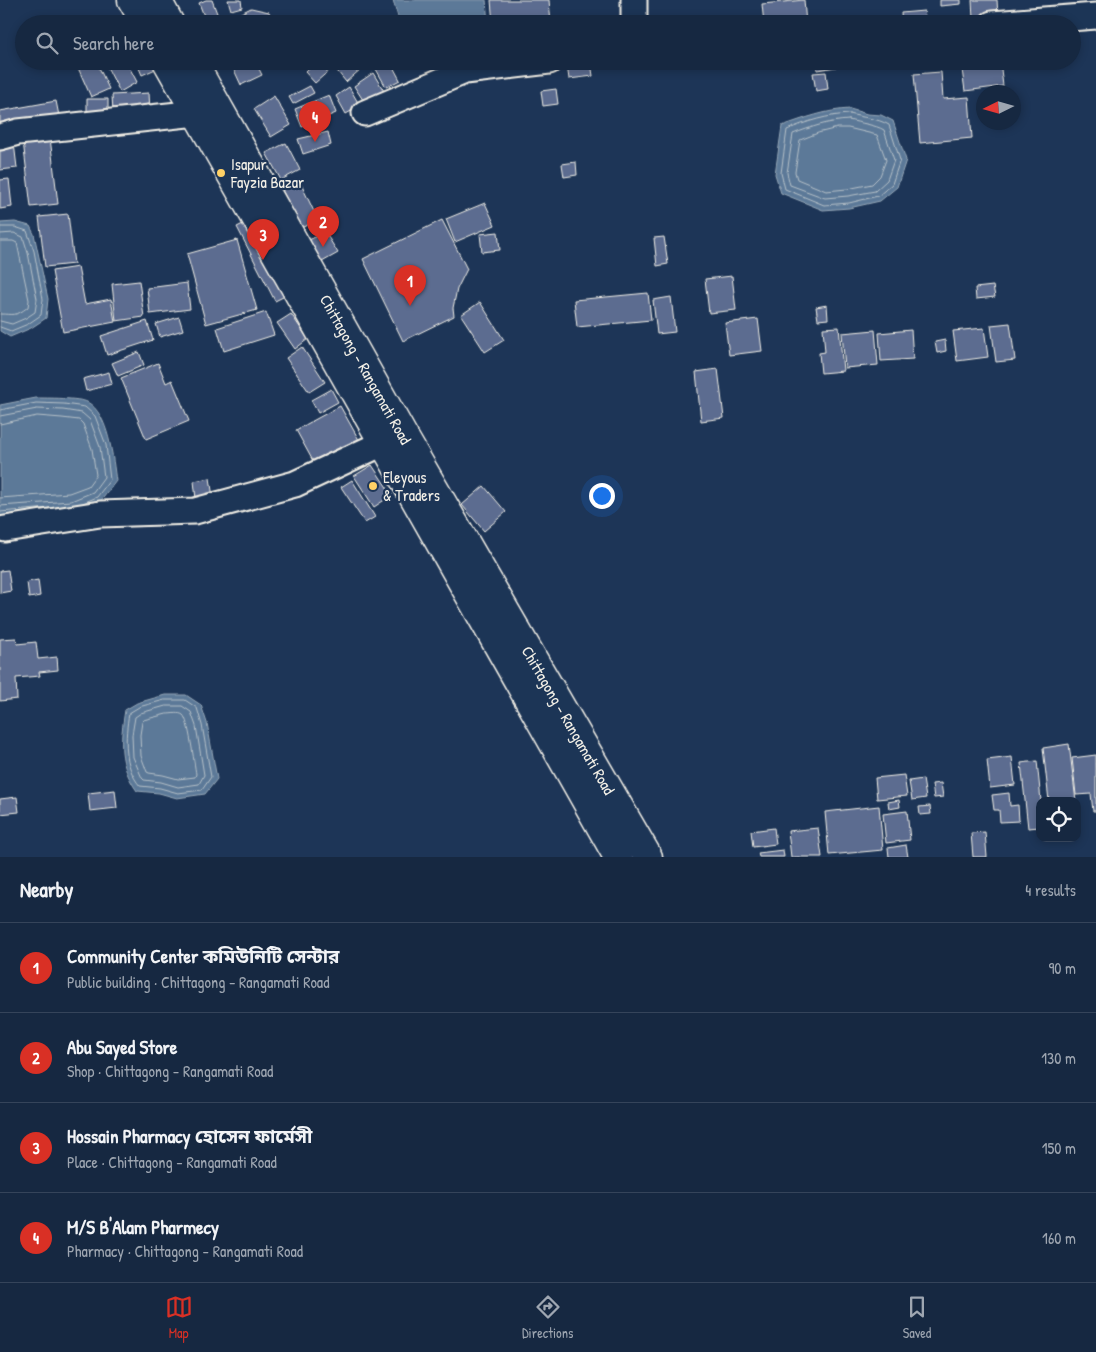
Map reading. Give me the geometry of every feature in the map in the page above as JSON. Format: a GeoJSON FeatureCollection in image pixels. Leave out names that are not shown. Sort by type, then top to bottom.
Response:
{"type":"FeatureCollection","features":[{"type":"Feature","properties":{"kind":"highway"},"geometry":{"type":"LineString","coordinates":[[132,0],[141,15]]}},
{"type":"Feature","properties":{"kind":"highway"},"geometry":{"type":"LineString","coordinates":[[157,0],[165,15]]}},
{"type":"Feature","properties":{"kind":"highway"},"geometry":{"type":"LineString","coordinates":[[172,70],[618,857]]}},
{"type":"Feature","properties":{"kind":"highway","name":"Chittagong - Rangamati Road"},"geometry":{"type":"LineString","coordinates":[[197,70],[404,437],[648,857]]}},
{"type":"Feature","properties":{"kind":"street"},"geometry":{"type":"LineString","coordinates":[[634,0],[634,15]]}},
{"type":"Feature","properties":{"kind":"street"},"geometry":{"type":"LineString","coordinates":[[1081,17],[1096,16]]}},
{"type":"Feature","properties":{"kind":"street"},"geometry":{"type":"LineString","coordinates":[[365,113],[465,71],[473,70]]}},
{"type":"Feature","properties":{"kind":"street"},"geometry":{"type":"LineString","coordinates":[[0,137],[18,132],[197,113]]}},
{"type":"Feature","properties":{"kind":"street"},"geometry":{"type":"LineString","coordinates":[[5,529],[100,514],[195,511],[295,484],[383,443]]}},
{"type":"Feature","properties":{"kind":"water"},"geometry":{"type":"Polygon","coordinates":[[[393,0],[486,0],[487,15],[397,15],[393,0]]]}},
{"type":"Feature","properties":{"kind":"water"},"geometry":{"type":"Polygon","coordinates":[[[850,109],[867,114],[881,115],[893,121],[906,160],[897,187],[880,201],[849,208],[823,210],[781,193],[775,174],[782,126],[807,117],[850,109]]]}},
{"type":"Feature","properties":{"kind":"water"},"geometry":{"type":"Polygon","coordinates":[[[15,222],[30,226],[34,234],[48,299],[46,318],[31,328],[10,337],[0,331],[0,223],[15,222]]]}},
{"type":"Feature","properties":{"kind":"water"},"geometry":{"type":"Polygon","coordinates":[[[36,398],[77,400],[87,402],[94,408],[105,426],[109,438],[116,481],[100,502],[56,513],[0,517],[0,405],[36,398]]]}},
{"type":"Feature","properties":{"kind":"water"},"geometry":{"type":"Polygon","coordinates":[[[165,695],[186,695],[201,705],[207,723],[217,779],[205,794],[177,798],[159,793],[137,791],[126,771],[122,752],[125,710],[137,703],[165,695]]]}},
{"type":"Feature","properties":{"kind":"building"},"geometry":{"type":"Polygon","coordinates":[[[212,0],[218,15],[204,15],[199,3],[212,0]]]}},
{"type":"Feature","properties":{"kind":"building"},"geometry":{"type":"Polygon","coordinates":[[[228,0],[241,0],[242,7],[231,10],[228,0]]]}},
{"type":"Feature","properties":{"kind":"building"},"geometry":{"type":"Polygon","coordinates":[[[491,0],[549,0],[550,15],[492,15],[491,0]]]}},
{"type":"Feature","properties":{"kind":"building"},"geometry":{"type":"Polygon","coordinates":[[[804,0],[805,15],[763,15],[762,4],[804,0]]]}},
{"type":"Feature","properties":{"kind":"building"},"geometry":{"type":"Polygon","coordinates":[[[940,0],[961,0],[961,4],[940,6],[940,0]]]}},
{"type":"Feature","properties":{"kind":"building"},"geometry":{"type":"Polygon","coordinates":[[[972,0],[997,0],[998,15],[973,15],[972,0]]]}},
{"type":"Feature","properties":{"kind":"building"},"geometry":{"type":"Polygon","coordinates":[[[251,8],[269,12],[270,15],[237,15],[251,8]]]}},
{"type":"Feature","properties":{"kind":"building"},"geometry":{"type":"Polygon","coordinates":[[[924,11],[925,15],[901,15],[901,13],[924,11]]]}},
{"type":"Feature","properties":{"kind":"building"},"geometry":{"type":"Polygon","coordinates":[[[79,70],[100,70],[109,89],[91,97],[79,70]]]}},
{"type":"Feature","properties":{"kind":"building"},"geometry":{"type":"Polygon","coordinates":[[[109,70],[131,70],[137,82],[120,92],[109,70]]]}},
{"type":"Feature","properties":{"kind":"building"},"geometry":{"type":"Polygon","coordinates":[[[140,70],[153,70],[142,75],[140,70]]]}},
{"type":"Feature","properties":{"kind":"building"},"geometry":{"type":"Polygon","coordinates":[[[234,70],[260,70],[262,75],[241,85],[234,70]]]}},
{"type":"Feature","properties":{"kind":"building"},"geometry":{"type":"Polygon","coordinates":[[[307,70],[330,70],[315,83],[305,72],[307,70]]]}},
{"type":"Feature","properties":{"kind":"building"},"geometry":{"type":"Polygon","coordinates":[[[336,70],[360,70],[346,82],[336,70]]]}},
{"type":"Feature","properties":{"kind":"building"},"geometry":{"type":"Polygon","coordinates":[[[377,70],[395,70],[400,80],[386,87],[377,70]]]}},
{"type":"Feature","properties":{"kind":"building"},"geometry":{"type":"Polygon","coordinates":[[[568,70],[592,70],[593,76],[569,79],[568,70]]]}},
{"type":"Feature","properties":{"kind":"building"},"geometry":{"type":"Polygon","coordinates":[[[962,70],[1001,70],[1003,85],[976,85],[976,90],[965,91],[962,70]]]}},
{"type":"Feature","properties":{"kind":"building"},"geometry":{"type":"Polygon","coordinates":[[[826,72],[828,89],[816,91],[813,73],[826,72]]]}},
{"type":"Feature","properties":{"kind":"building"},"geometry":{"type":"Polygon","coordinates":[[[941,72],[943,99],[969,97],[972,138],[920,143],[914,74],[941,72]]]}},
{"type":"Feature","properties":{"kind":"building"},"geometry":{"type":"Polygon","coordinates":[[[373,73],[384,91],[365,103],[354,86],[373,73]]]}},
{"type":"Feature","properties":{"kind":"building"},"geometry":{"type":"Polygon","coordinates":[[[310,86],[314,93],[293,104],[289,97],[310,86]]]}},
{"type":"Feature","properties":{"kind":"building"},"geometry":{"type":"Polygon","coordinates":[[[349,87],[360,106],[346,114],[336,96],[349,87]]]}},
{"type":"Feature","properties":{"kind":"building"},"geometry":{"type":"Polygon","coordinates":[[[556,89],[558,104],[543,106],[541,91],[556,89]]]}},
{"type":"Feature","properties":{"kind":"building"},"geometry":{"type":"Polygon","coordinates":[[[149,93],[150,111],[113,113],[112,95],[149,93]]]}},
{"type":"Feature","properties":{"kind":"building"},"geometry":{"type":"Polygon","coordinates":[[[329,95],[336,113],[302,127],[295,109],[329,95]]]}},
{"type":"Feature","properties":{"kind":"building"},"geometry":{"type":"Polygon","coordinates":[[[274,96],[291,125],[271,137],[254,109],[274,96]]]}},
{"type":"Feature","properties":{"kind":"building"},"geometry":{"type":"Polygon","coordinates":[[[87,99],[108,99],[108,115],[87,115],[87,99]]]}},
{"type":"Feature","properties":{"kind":"building"},"geometry":{"type":"Polygon","coordinates":[[[56,101],[59,116],[0,127],[0,111],[56,101]]]}},
{"type":"Feature","properties":{"kind":"building"},"geometry":{"type":"Polygon","coordinates":[[[328,132],[331,145],[303,154],[298,139],[328,132]]]}},
{"type":"Feature","properties":{"kind":"building"},"geometry":{"type":"Polygon","coordinates":[[[50,138],[58,204],[31,207],[23,141],[50,138]]]}},
{"type":"Feature","properties":{"kind":"building"},"geometry":{"type":"Polygon","coordinates":[[[14,143],[17,168],[0,170],[0,145],[14,143]]]}},
{"type":"Feature","properties":{"kind":"building"},"geometry":{"type":"Polygon","coordinates":[[[286,143],[300,170],[281,180],[266,153],[286,143]]]}},
{"type":"Feature","properties":{"kind":"building"},"geometry":{"type":"Polygon","coordinates":[[[576,162],[577,175],[564,177],[562,164],[576,162]]]}},
{"type":"Feature","properties":{"kind":"building"},"geometry":{"type":"Polygon","coordinates":[[[9,179],[12,207],[0,209],[0,180],[9,179]]]}},
{"type":"Feature","properties":{"kind":"building"},"geometry":{"type":"Polygon","coordinates":[[[300,182],[318,220],[301,228],[282,190],[300,182]]]}},
{"type":"Feature","properties":{"kind":"building"},"geometry":{"type":"Polygon","coordinates":[[[485,203],[495,225],[455,242],[446,219],[485,203]]]}},
{"type":"Feature","properties":{"kind":"building"},"geometry":{"type":"Polygon","coordinates":[[[68,214],[74,264],[45,267],[39,217],[68,214]]]}},
{"type":"Feature","properties":{"kind":"building"},"geometry":{"type":"Polygon","coordinates":[[[251,220],[289,294],[275,301],[237,227],[251,220]]]}},
{"type":"Feature","properties":{"kind":"building"},"geometry":{"type":"Polygon","coordinates":[[[442,220],[467,269],[457,289],[453,308],[454,316],[403,341],[363,259],[442,220]]]}},
{"type":"Feature","properties":{"kind":"building"},"geometry":{"type":"Polygon","coordinates":[[[325,232],[338,253],[322,262],[307,241],[325,232]]]}},
{"type":"Feature","properties":{"kind":"building"},"geometry":{"type":"Polygon","coordinates":[[[498,232],[500,250],[482,252],[480,234],[498,232]]]}},
{"type":"Feature","properties":{"kind":"building"},"geometry":{"type":"Polygon","coordinates":[[[664,237],[668,264],[657,266],[654,238],[664,237]]]}},
{"type":"Feature","properties":{"kind":"building"},"geometry":{"type":"Polygon","coordinates":[[[237,240],[257,310],[206,324],[187,254],[237,240]]]}},
{"type":"Feature","properties":{"kind":"building"},"geometry":{"type":"Polygon","coordinates":[[[78,267],[85,304],[111,299],[115,322],[63,332],[52,271],[78,267]]]}},
{"type":"Feature","properties":{"kind":"building"},"geometry":{"type":"Polygon","coordinates":[[[732,276],[736,310],[709,313],[705,279],[732,276]]]}},
{"type":"Feature","properties":{"kind":"building"},"geometry":{"type":"Polygon","coordinates":[[[139,281],[144,317],[116,321],[112,284],[139,281]]]}},
{"type":"Feature","properties":{"kind":"building"},"geometry":{"type":"Polygon","coordinates":[[[187,283],[190,309],[150,314],[147,288],[187,283]]]}},
{"type":"Feature","properties":{"kind":"building"},"geometry":{"type":"Polygon","coordinates":[[[993,286],[995,297],[976,299],[975,288],[993,286]]]}},
{"type":"Feature","properties":{"kind":"building"},"geometry":{"type":"Polygon","coordinates":[[[648,293],[651,320],[577,327],[574,300],[648,293]]]}},
{"type":"Feature","properties":{"kind":"building"},"geometry":{"type":"Polygon","coordinates":[[[671,297],[675,332],[657,334],[653,300],[671,297]]]}},
{"type":"Feature","properties":{"kind":"building"},"geometry":{"type":"Polygon","coordinates":[[[480,302],[504,340],[485,352],[461,315],[480,302]]]}},
{"type":"Feature","properties":{"kind":"building"},"geometry":{"type":"Polygon","coordinates":[[[827,305],[828,319],[818,320],[816,307],[827,305]]]}},
{"type":"Feature","properties":{"kind":"building"},"geometry":{"type":"Polygon","coordinates":[[[266,312],[274,335],[224,351],[217,328],[266,312]]]}},
{"type":"Feature","properties":{"kind":"building"},"geometry":{"type":"Polygon","coordinates":[[[291,314],[308,339],[295,349],[277,323],[291,314]]]}},
{"type":"Feature","properties":{"kind":"building"},"geometry":{"type":"Polygon","coordinates":[[[179,317],[183,330],[160,337],[156,324],[179,317]]]}},
{"type":"Feature","properties":{"kind":"building"},"geometry":{"type":"Polygon","coordinates":[[[758,319],[762,351],[729,355],[725,323],[758,319]]]}},
{"type":"Feature","properties":{"kind":"building"},"geometry":{"type":"Polygon","coordinates":[[[147,321],[153,340],[107,355],[101,336],[147,321]]]}},
{"type":"Feature","properties":{"kind":"building"},"geometry":{"type":"Polygon","coordinates":[[[1010,323],[1015,360],[996,362],[991,325],[1010,323]]]}},
{"type":"Feature","properties":{"kind":"building"},"geometry":{"type":"Polygon","coordinates":[[[839,327],[843,371],[821,373],[819,353],[825,352],[823,328],[839,327]]]}},
{"type":"Feature","properties":{"kind":"building"},"geometry":{"type":"Polygon","coordinates":[[[984,328],[988,357],[957,361],[953,331],[984,328]]]}},
{"type":"Feature","properties":{"kind":"building"},"geometry":{"type":"Polygon","coordinates":[[[875,330],[878,365],[845,368],[842,333],[875,330]]]}},
{"type":"Feature","properties":{"kind":"building"},"geometry":{"type":"Polygon","coordinates":[[[911,330],[913,359],[881,361],[879,333],[911,330]]]}},
{"type":"Feature","properties":{"kind":"building"},"geometry":{"type":"Polygon","coordinates":[[[945,340],[946,351],[937,353],[935,342],[945,340]]]}},
{"type":"Feature","properties":{"kind":"building"},"geometry":{"type":"Polygon","coordinates":[[[302,347],[325,382],[309,392],[286,358],[302,347]]]}},
{"type":"Feature","properties":{"kind":"building"},"geometry":{"type":"Polygon","coordinates":[[[139,352],[144,365],[118,376],[112,363],[139,352]]]}},
{"type":"Feature","properties":{"kind":"building"},"geometry":{"type":"Polygon","coordinates":[[[158,363],[166,383],[172,380],[189,421],[146,439],[121,378],[158,363]]]}},
{"type":"Feature","properties":{"kind":"building"},"geometry":{"type":"Polygon","coordinates":[[[718,369],[724,418],[701,421],[696,372],[718,369]]]}},
{"type":"Feature","properties":{"kind":"building"},"geometry":{"type":"Polygon","coordinates":[[[109,372],[112,384],[86,391],[83,379],[109,372]]]}},
{"type":"Feature","properties":{"kind":"building"},"geometry":{"type":"Polygon","coordinates":[[[331,389],[338,402],[318,413],[311,400],[331,389]]]}},
{"type":"Feature","properties":{"kind":"building"},"geometry":{"type":"Polygon","coordinates":[[[340,406],[363,447],[319,472],[296,430],[340,406]]]}},
{"type":"Feature","properties":{"kind":"building","name":"Eleyous & Traders"},"geometry":{"type":"Polygon","coordinates":[[[372,465],[392,495],[374,507],[354,476],[372,465]]]}},
{"type":"Feature","properties":{"kind":"building"},"geometry":{"type":"Polygon","coordinates":[[[210,478],[213,497],[196,499],[194,481],[210,478]]]}},
{"type":"Feature","properties":{"kind":"building"},"geometry":{"type":"Polygon","coordinates":[[[352,480],[375,517],[365,523],[341,487],[352,480]]]}},
{"type":"Feature","properties":{"kind":"building"},"geometry":{"type":"Polygon","coordinates":[[[484,486],[506,512],[484,531],[462,505],[484,486]]]}},
{"type":"Feature","properties":{"kind":"building"},"geometry":{"type":"Polygon","coordinates":[[[8,570],[11,591],[0,593],[0,571],[8,570]]]}},
{"type":"Feature","properties":{"kind":"building"},"geometry":{"type":"Polygon","coordinates":[[[38,580],[40,596],[29,598],[27,582],[38,580]]]}},
{"type":"Feature","properties":{"kind":"building"},"geometry":{"type":"Polygon","coordinates":[[[16,638],[17,644],[36,642],[38,659],[57,657],[58,670],[39,672],[40,676],[16,678],[17,699],[0,701],[0,639],[16,638]]]}},
{"type":"Feature","properties":{"kind":"building"},"geometry":{"type":"Polygon","coordinates":[[[1069,744],[1076,797],[1049,797],[1043,748],[1069,744]]]}},
{"type":"Feature","properties":{"kind":"building"},"geometry":{"type":"Polygon","coordinates":[[[1096,755],[1096,811],[1093,811],[1091,794],[1076,795],[1072,758],[1096,755]]]}},
{"type":"Feature","properties":{"kind":"building"},"geometry":{"type":"Polygon","coordinates":[[[1012,757],[1015,785],[990,788],[987,760],[1012,757]]]}},
{"type":"Feature","properties":{"kind":"building"},"geometry":{"type":"Polygon","coordinates":[[[1037,761],[1041,797],[1036,797],[1036,827],[1028,828],[1021,763],[1037,761]]]}},
{"type":"Feature","properties":{"kind":"building"},"geometry":{"type":"Polygon","coordinates":[[[904,775],[907,796],[877,799],[875,778],[904,775]]]}},
{"type":"Feature","properties":{"kind":"building"},"geometry":{"type":"Polygon","coordinates":[[[923,779],[926,798],[912,800],[909,781],[923,779]]]}},
{"type":"Feature","properties":{"kind":"building"},"geometry":{"type":"Polygon","coordinates":[[[941,783],[943,797],[934,798],[932,784],[941,783]]]}},
{"type":"Feature","properties":{"kind":"building"},"geometry":{"type":"Polygon","coordinates":[[[115,790],[117,808],[90,811],[88,793],[115,790]]]}},
{"type":"Feature","properties":{"kind":"building"},"geometry":{"type":"Polygon","coordinates":[[[1009,793],[1010,806],[1018,805],[1019,821],[1000,822],[999,810],[994,810],[992,795],[1009,793]]]}},
{"type":"Feature","properties":{"kind":"building"},"geometry":{"type":"Polygon","coordinates":[[[17,797],[19,812],[0,814],[0,799],[17,797]]]}},
{"type":"Feature","properties":{"kind":"building"},"geometry":{"type":"Polygon","coordinates":[[[899,800],[900,807],[889,809],[888,802],[899,800]]]}},
{"type":"Feature","properties":{"kind":"building"},"geometry":{"type":"Polygon","coordinates":[[[879,806],[883,850],[829,855],[825,812],[879,806]]]}},
{"type":"Feature","properties":{"kind":"building"},"geometry":{"type":"Polygon","coordinates":[[[930,806],[931,814],[920,815],[919,807],[930,806]]]}},
{"type":"Feature","properties":{"kind":"building"},"geometry":{"type":"Polygon","coordinates":[[[907,811],[910,840],[886,843],[883,814],[907,811]]]}},
{"type":"Feature","properties":{"kind":"building"},"geometry":{"type":"Polygon","coordinates":[[[774,828],[776,844],[753,847],[751,831],[774,828]]]}},
{"type":"Feature","properties":{"kind":"building"},"geometry":{"type":"Polygon","coordinates":[[[818,828],[822,857],[791,857],[788,831],[818,828]]]}},
{"type":"Feature","properties":{"kind":"building"},"geometry":{"type":"Polygon","coordinates":[[[985,832],[987,857],[973,857],[971,833],[985,832]]]}},
{"type":"Feature","properties":{"kind":"building"},"geometry":{"type":"Polygon","coordinates":[[[906,845],[908,857],[889,857],[888,848],[906,845]]]}},
{"type":"Feature","properties":{"kind":"building"},"geometry":{"type":"Polygon","coordinates":[[[783,850],[784,857],[759,857],[758,853],[783,850]]]}},
{"type":"Feature","properties":{"kind":"place","name":"M/S B'Alam Pharmecy"},"geometry":{"type":"Point","coordinates":[315,142]}},
{"type":"Feature","properties":{"kind":"place","name":"Isapur Fayzia Bazar"},"geometry":{"type":"Point","coordinates":[221,173]}},
{"type":"Feature","properties":{"kind":"place","name":"Abu Sayed Store"},"geometry":{"type":"Point","coordinates":[323,247]}},
{"type":"Feature","properties":{"kind":"place","name":"Hossain Pharmacy হোসেন ফার্মেসী"},"geometry":{"type":"Point","coordinates":[263,260]}},
{"type":"Feature","properties":{"kind":"place","name":"Community Center কমিউনিটি সেন্টার"},"geometry":{"type":"Point","coordinates":[410,306]}},
{"type":"Feature","properties":{"kind":"place","name":"Eleyous & Traders"},"geometry":{"type":"Point","coordinates":[373,486]}}]}
